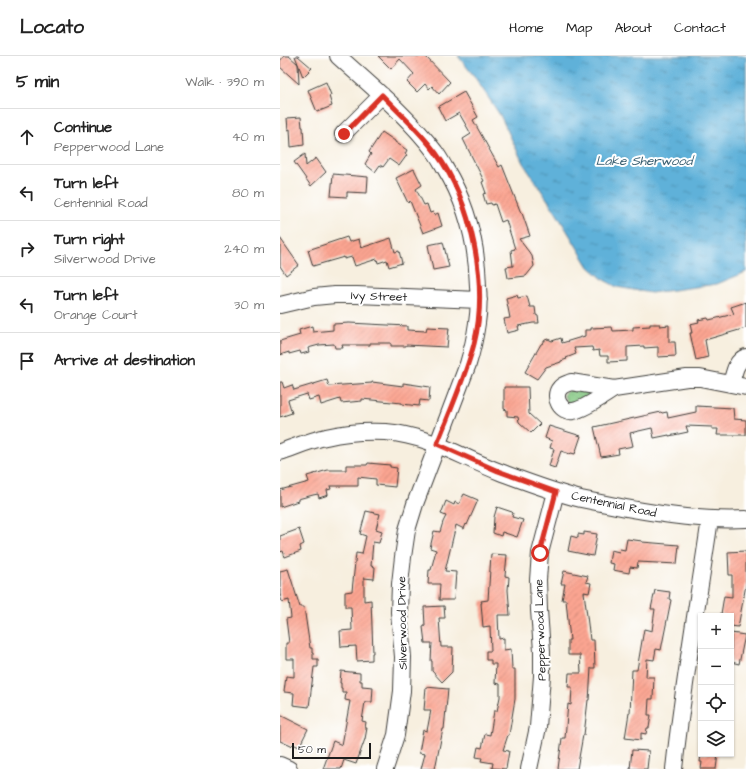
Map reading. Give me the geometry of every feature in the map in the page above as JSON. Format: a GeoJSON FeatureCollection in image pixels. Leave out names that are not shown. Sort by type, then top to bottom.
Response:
{"type":"FeatureCollection","features":[{"type":"Feature","properties":{"kind":"street","name":"Silverwood Drive"},"geometry":{"type":"LineString","coordinates":[[338,56],[382,95],[415,128],[436,153],[450,176],[470,224],[475,246],[478,271],[478,322],[474,343],[468,364],[415,504],[402,557],[399,612],[403,657],[402,691],[396,734],[386,769]]}},
{"type":"Feature","properties":{"kind":"street"},"geometry":{"type":"LineString","coordinates":[[344,134],[382,95]]}},
{"type":"Feature","properties":{"kind":"street","name":"Ivy Street"},"geometry":{"type":"LineString","coordinates":[[280,305],[314,297],[335,295],[479,300]]}},
{"type":"Feature","properties":{"kind":"street"},"geometry":{"type":"LineString","coordinates":[[614,389],[688,378],[700,378],[738,385],[736,367],[739,361],[746,357]]}},
{"type":"Feature","properties":{"kind":"street","name":"Centennial Road"},"geometry":{"type":"LineString","coordinates":[[280,452],[324,437],[366,432],[386,432],[423,439],[498,471],[556,492],[582,499],[656,514],[710,519],[746,518]]}},
{"type":"Feature","properties":{"kind":"street","name":"Pepperwood Lane"},"geometry":{"type":"LineString","coordinates":[[529,769],[538,727],[542,676],[542,651],[538,610],[540,553],[556,492]]}},
{"type":"Feature","properties":{"kind":"street"},"geometry":{"type":"LineString","coordinates":[[674,769],[692,632],[710,519]]}},
{"type":"Feature","properties":{"kind":"street"},"geometry":{"type":"LineString","coordinates":[[280,764],[289,769]]}},
{"type":"Feature","properties":{"kind":"green space"},"geometry":{"type":"Polygon","coordinates":[[[570,389],[589,392],[590,394],[589,396],[575,403],[568,404],[564,394],[570,389]]]}},
{"type":"Feature","properties":{"kind":"water","name":"Lake Sherwood"},"geometry":{"type":"Polygon","coordinates":[[[458,56],[746,56],[746,272],[717,284],[651,293],[617,287],[604,280],[589,267],[555,211],[523,163],[500,115],[474,76],[458,56]]]}},
{"type":"Feature","properties":{"kind":"building"},"geometry":{"type":"Polygon","coordinates":[[[284,56],[289,56],[298,64],[299,84],[280,67],[280,61],[284,56]]]}},
{"type":"Feature","properties":{"kind":"building"},"geometry":{"type":"Polygon","coordinates":[[[295,56],[298,56],[312,68],[303,77],[295,56]]]}},
{"type":"Feature","properties":{"kind":"building"},"geometry":{"type":"Polygon","coordinates":[[[378,56],[425,56],[450,82],[439,94],[432,86],[429,89],[425,84],[417,92],[407,82],[414,74],[400,59],[391,69],[378,56]]]}},
{"type":"Feature","properties":{"kind":"building"},"geometry":{"type":"Polygon","coordinates":[[[326,82],[331,95],[329,96],[332,106],[317,112],[308,90],[326,82]]]}},
{"type":"Feature","properties":{"kind":"building"},"geometry":{"type":"Polygon","coordinates":[[[464,92],[478,117],[473,120],[499,167],[502,165],[530,236],[519,239],[532,256],[534,266],[526,276],[508,278],[506,267],[513,266],[511,250],[515,249],[506,220],[501,222],[495,204],[486,204],[483,194],[486,193],[482,182],[484,181],[463,139],[471,134],[459,113],[445,121],[438,107],[464,92]]]}},
{"type":"Feature","properties":{"kind":"building"},"geometry":{"type":"Polygon","coordinates":[[[301,117],[304,145],[291,147],[290,129],[288,130],[287,118],[301,117]]]}},
{"type":"Feature","properties":{"kind":"building"},"geometry":{"type":"Polygon","coordinates":[[[382,132],[407,150],[405,154],[407,155],[399,166],[389,159],[383,167],[380,165],[375,172],[365,164],[371,154],[369,152],[382,132]]]}},
{"type":"Feature","properties":{"kind":"building"},"geometry":{"type":"Polygon","coordinates":[[[305,154],[306,166],[316,158],[326,172],[311,186],[294,162],[305,154]]]}},
{"type":"Feature","properties":{"kind":"building"},"geometry":{"type":"Polygon","coordinates":[[[414,169],[422,185],[416,189],[424,205],[427,204],[430,213],[433,212],[434,215],[438,213],[442,226],[423,233],[410,201],[408,203],[396,178],[414,169]]]}},
{"type":"Feature","properties":{"kind":"building"},"geometry":{"type":"Polygon","coordinates":[[[333,174],[368,177],[367,193],[347,192],[347,197],[331,196],[333,174]]]}},
{"type":"Feature","properties":{"kind":"building"},"geometry":{"type":"Polygon","coordinates":[[[347,237],[349,242],[359,239],[361,248],[391,238],[395,252],[399,251],[402,263],[389,267],[387,260],[378,263],[377,259],[355,266],[352,257],[344,259],[344,257],[313,266],[308,250],[347,237]]]}},
{"type":"Feature","properties":{"kind":"building"},"geometry":{"type":"Polygon","coordinates":[[[280,238],[299,265],[286,275],[280,266],[280,238]]]}},
{"type":"Feature","properties":{"kind":"building"},"geometry":{"type":"Polygon","coordinates":[[[443,242],[449,267],[433,270],[428,245],[443,242]]]}},
{"type":"Feature","properties":{"kind":"building"},"geometry":{"type":"Polygon","coordinates":[[[517,295],[518,298],[527,296],[530,307],[535,307],[539,323],[518,326],[519,330],[507,333],[504,319],[510,318],[506,298],[517,295]]]}},
{"type":"Feature","properties":{"kind":"building"},"geometry":{"type":"Polygon","coordinates":[[[746,302],[746,328],[705,340],[708,357],[696,360],[690,333],[692,333],[690,324],[699,322],[698,320],[708,318],[709,320],[734,314],[731,307],[746,302]]]}},
{"type":"Feature","properties":{"kind":"building"},"geometry":{"type":"Polygon","coordinates":[[[349,323],[407,326],[407,330],[426,331],[427,327],[449,328],[447,347],[406,345],[391,346],[391,343],[370,343],[370,345],[342,345],[343,348],[335,348],[334,344],[319,345],[308,348],[309,352],[301,354],[300,351],[280,355],[280,341],[300,335],[299,330],[312,326],[313,332],[333,330],[333,324],[349,323]]]}},
{"type":"Feature","properties":{"kind":"building"},"geometry":{"type":"Polygon","coordinates":[[[650,324],[660,324],[660,326],[669,325],[669,342],[675,342],[676,356],[658,357],[658,347],[627,347],[627,361],[608,362],[608,356],[600,356],[599,350],[593,351],[592,347],[574,348],[576,354],[561,362],[546,367],[537,379],[525,372],[541,344],[545,340],[548,339],[552,341],[561,338],[562,343],[585,336],[585,330],[591,330],[591,328],[612,327],[613,331],[633,330],[633,327],[650,326],[650,324]]]}},
{"type":"Feature","properties":{"kind":"building"},"geometry":{"type":"Polygon","coordinates":[[[327,380],[329,386],[372,382],[403,386],[403,383],[430,387],[429,401],[420,400],[419,406],[362,399],[362,401],[341,403],[340,399],[321,405],[319,397],[309,400],[307,394],[288,400],[292,413],[280,417],[280,382],[282,382],[284,388],[292,385],[294,390],[327,380]]]}},
{"type":"Feature","properties":{"kind":"building"},"geometry":{"type":"Polygon","coordinates":[[[504,387],[528,387],[529,414],[540,424],[531,433],[519,422],[518,417],[507,416],[507,410],[504,409],[504,387]]]}},
{"type":"Feature","properties":{"kind":"building"},"geometry":{"type":"Polygon","coordinates":[[[696,406],[733,408],[734,419],[746,420],[746,435],[717,435],[718,429],[712,429],[712,427],[686,426],[688,432],[654,438],[652,428],[630,433],[633,446],[618,449],[619,454],[601,457],[594,427],[661,412],[667,412],[668,418],[696,412],[696,406]]]}},
{"type":"Feature","properties":{"kind":"building"},"geometry":{"type":"Polygon","coordinates":[[[549,426],[581,436],[575,454],[561,451],[555,468],[549,466],[554,449],[550,448],[552,441],[545,438],[549,426]]]}},
{"type":"Feature","properties":{"kind":"building"},"geometry":{"type":"Polygon","coordinates":[[[368,463],[390,465],[390,467],[397,468],[395,487],[376,485],[376,479],[358,477],[358,486],[330,486],[331,489],[327,490],[328,495],[319,498],[318,494],[313,495],[298,499],[298,501],[280,507],[280,490],[309,482],[307,476],[328,470],[346,470],[346,465],[367,465],[368,463]]]}},
{"type":"Feature","properties":{"kind":"building"},"geometry":{"type":"Polygon","coordinates":[[[464,494],[478,500],[464,529],[456,525],[445,571],[456,572],[454,600],[439,600],[440,584],[428,584],[429,570],[431,570],[436,550],[430,548],[434,531],[440,532],[446,516],[441,514],[446,501],[454,505],[455,502],[459,504],[464,494]]]}},
{"type":"Feature","properties":{"kind":"building"},"geometry":{"type":"Polygon","coordinates":[[[497,507],[512,512],[512,517],[523,520],[517,537],[502,532],[501,536],[493,533],[494,517],[497,507]]]}},
{"type":"Feature","properties":{"kind":"building"},"geometry":{"type":"Polygon","coordinates":[[[366,511],[380,514],[376,529],[382,531],[379,543],[373,542],[371,566],[375,567],[374,579],[364,578],[364,601],[371,600],[372,660],[357,661],[356,646],[341,647],[340,631],[352,630],[351,607],[345,607],[345,592],[352,591],[356,553],[362,554],[366,536],[360,534],[366,511]]]}},
{"type":"Feature","properties":{"kind":"building"},"geometry":{"type":"Polygon","coordinates":[[[299,529],[304,544],[300,546],[301,551],[285,557],[283,551],[280,552],[280,536],[299,529]]]}},
{"type":"Feature","properties":{"kind":"building"},"geometry":{"type":"Polygon","coordinates":[[[584,532],[597,534],[593,556],[568,551],[571,536],[578,538],[578,534],[584,535],[584,532]]]}},
{"type":"Feature","properties":{"kind":"building"},"geometry":{"type":"Polygon","coordinates":[[[627,539],[642,542],[679,545],[677,564],[638,562],[637,568],[630,567],[629,573],[613,570],[614,564],[609,563],[611,550],[619,552],[620,549],[625,550],[627,539]]]}},
{"type":"Feature","properties":{"kind":"building"},"geometry":{"type":"Polygon","coordinates":[[[728,552],[746,552],[746,585],[738,627],[734,626],[734,613],[721,613],[724,596],[732,597],[732,575],[729,575],[728,552]]]}},
{"type":"Feature","properties":{"kind":"building"},"geometry":{"type":"Polygon","coordinates":[[[491,554],[507,555],[505,576],[509,577],[508,590],[510,615],[498,615],[499,639],[504,638],[504,650],[511,649],[512,669],[515,669],[515,699],[509,735],[503,750],[509,751],[506,769],[492,768],[493,763],[481,761],[482,758],[476,757],[478,747],[482,748],[485,734],[490,735],[494,711],[497,711],[500,697],[500,684],[495,683],[496,664],[491,664],[491,660],[486,660],[486,651],[491,651],[490,626],[483,627],[481,603],[481,601],[488,600],[491,554]]]}},
{"type":"Feature","properties":{"kind":"building"},"geometry":{"type":"Polygon","coordinates":[[[288,569],[300,607],[304,607],[313,659],[318,659],[318,667],[314,667],[309,707],[293,705],[294,693],[284,692],[286,676],[294,677],[294,659],[286,659],[286,643],[289,643],[286,619],[291,618],[289,600],[282,602],[280,594],[280,571],[288,569]]]}},
{"type":"Feature","properties":{"kind":"building"},"geometry":{"type":"Polygon","coordinates":[[[564,571],[588,576],[586,582],[591,583],[589,593],[584,592],[590,640],[594,640],[595,668],[591,668],[589,700],[577,769],[558,769],[562,738],[565,738],[568,704],[571,705],[572,687],[568,687],[569,673],[581,673],[580,655],[568,655],[568,640],[570,640],[566,600],[562,600],[565,584],[561,584],[564,571]]]}},
{"type":"Feature","properties":{"kind":"building"},"geometry":{"type":"Polygon","coordinates":[[[655,590],[670,592],[669,599],[671,600],[661,650],[656,649],[654,660],[647,659],[646,677],[654,677],[653,699],[649,699],[648,715],[651,715],[649,728],[647,728],[646,734],[641,733],[641,740],[625,738],[630,713],[632,670],[637,670],[644,629],[652,631],[655,609],[651,609],[655,590]]]}},
{"type":"Feature","properties":{"kind":"building"},"geometry":{"type":"Polygon","coordinates":[[[444,606],[445,618],[439,618],[441,647],[453,647],[452,672],[442,682],[432,671],[432,643],[425,643],[423,627],[425,626],[424,607],[444,606]]]}},
{"type":"Feature","properties":{"kind":"building"},"geometry":{"type":"Polygon","coordinates":[[[734,633],[745,635],[739,664],[734,663],[734,633]]]}},
{"type":"Feature","properties":{"kind":"building"},"geometry":{"type":"Polygon","coordinates":[[[341,671],[360,673],[360,681],[362,681],[362,686],[373,687],[372,702],[365,702],[362,721],[366,722],[365,728],[367,728],[365,739],[356,764],[344,760],[341,769],[323,769],[333,741],[342,745],[350,701],[345,700],[346,692],[342,692],[340,683],[341,671]]]}},
{"type":"Feature","properties":{"kind":"building"},"geometry":{"type":"Polygon","coordinates":[[[426,687],[448,689],[444,729],[435,769],[421,769],[425,754],[419,753],[423,730],[427,731],[431,710],[424,710],[426,687]]]}},
{"type":"Feature","properties":{"kind":"building"},"geometry":{"type":"Polygon","coordinates":[[[280,715],[308,729],[299,747],[293,744],[291,746],[280,741],[280,715]]]}},
{"type":"Feature","properties":{"kind":"building"},"geometry":{"type":"Polygon","coordinates":[[[632,750],[649,751],[647,769],[630,769],[632,750]]]}},
{"type":"Feature","properties":{"kind":"building"},"geometry":{"type":"Polygon","coordinates":[[[701,757],[718,757],[716,769],[701,769],[702,762],[700,762],[701,757]]]}},
{"type":"Feature","properties":{"kind":"route"},"geometry":{"type":"LineString","coordinates":[[344,134],[382,95],[415,128],[436,153],[450,176],[470,224],[475,246],[478,271],[478,322],[468,364],[437,444],[498,471],[556,492],[540,553]]}}]}
